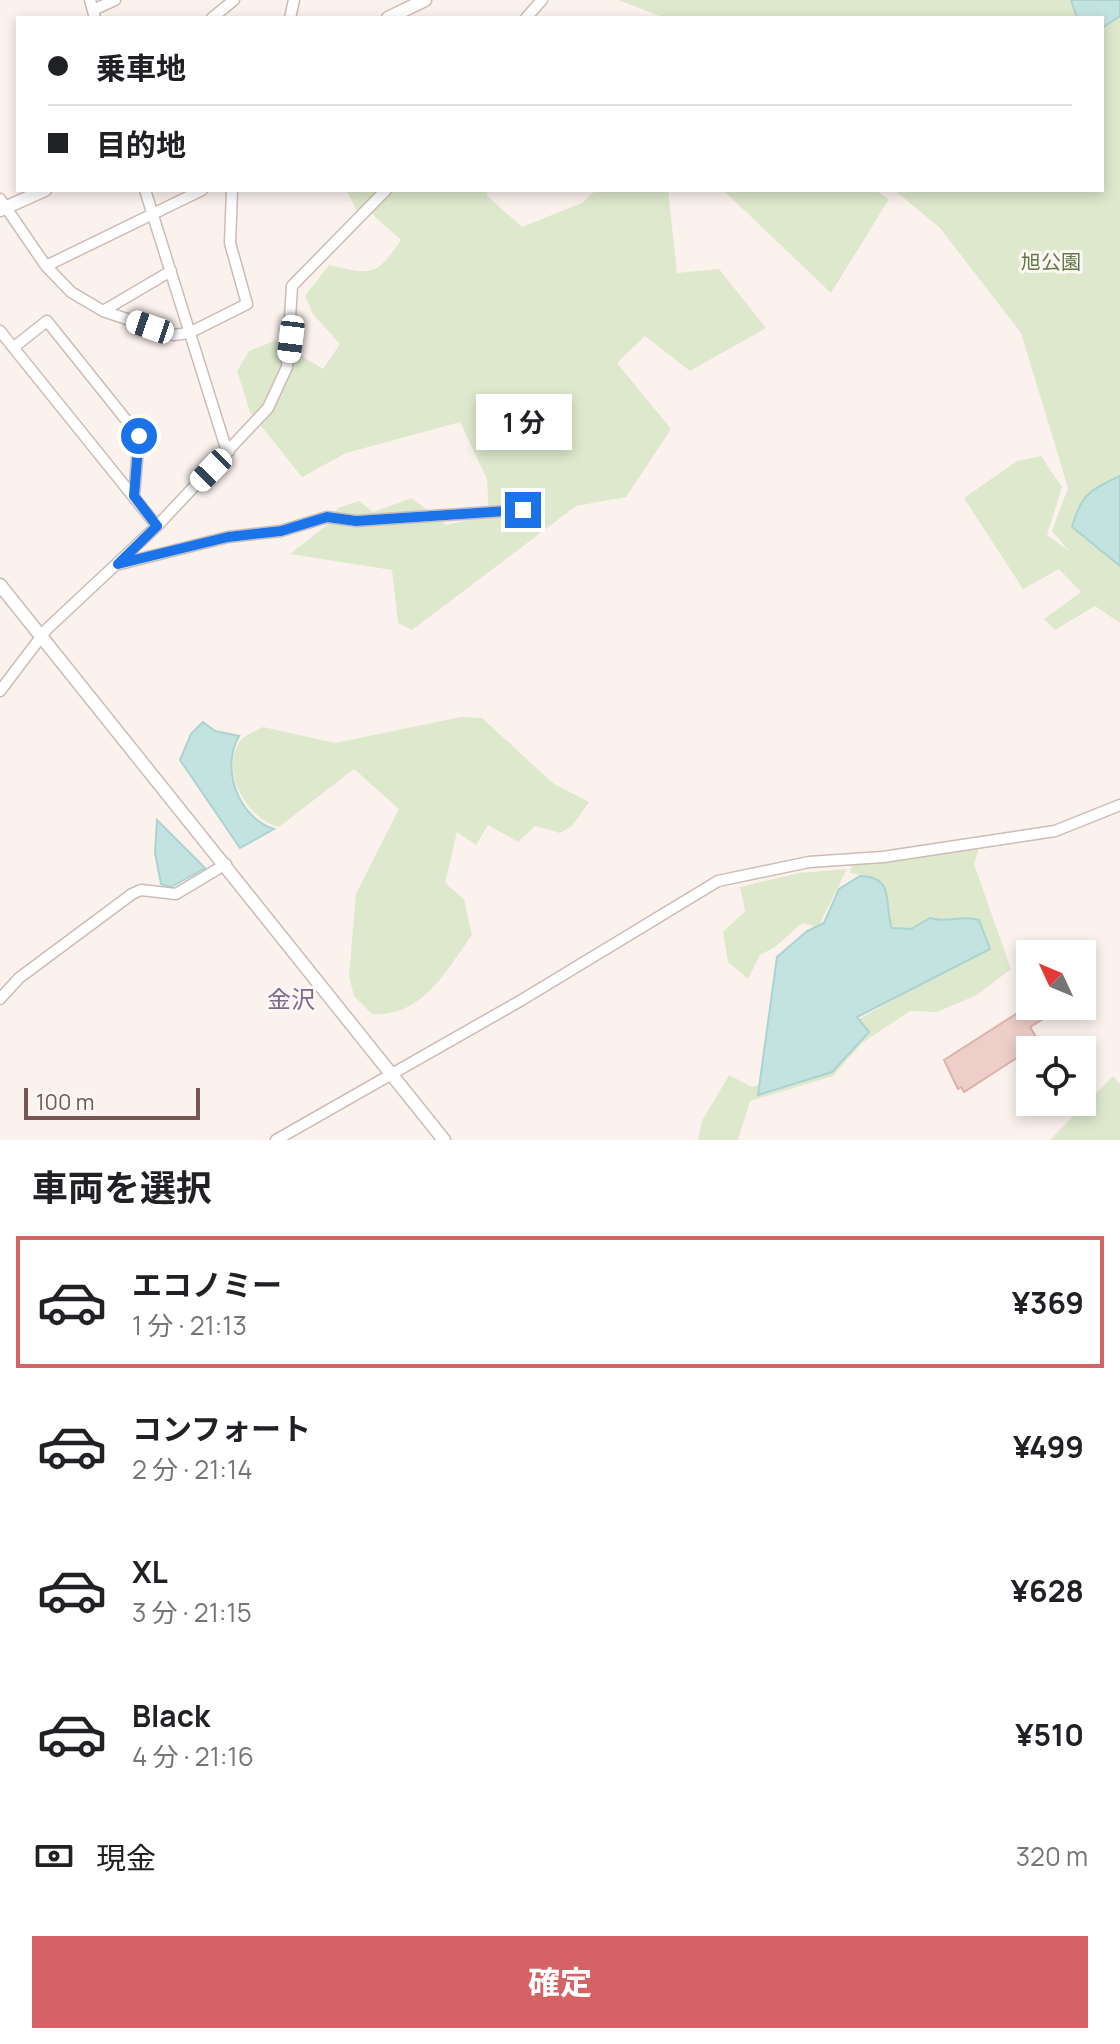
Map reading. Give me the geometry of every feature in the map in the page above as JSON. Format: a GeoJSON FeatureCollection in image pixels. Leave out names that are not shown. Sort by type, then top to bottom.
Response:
{"type":"FeatureCollection","features":[{"type":"Feature","properties":{"kind":"street"},"geometry":{"type":"LineString","coordinates":[[93,9],[115,0]]}},
{"type":"Feature","properties":{"kind":"street"},"geometry":{"type":"LineString","coordinates":[[214,16],[234,0]]}},
{"type":"Feature","properties":{"kind":"street"},"geometry":{"type":"LineString","coordinates":[[392,16],[425,0]]}},
{"type":"Feature","properties":{"kind":"street"},"geometry":{"type":"LineString","coordinates":[[528,16],[542,0]]}},
{"type":"Feature","properties":{"kind":"street"},"geometry":{"type":"LineString","coordinates":[[40,192],[2,206],[46,266],[71,292],[103,311],[174,335],[189,333],[247,304],[230,243],[232,192]]}},
{"type":"Feature","properties":{"kind":"street"},"geometry":{"type":"LineString","coordinates":[[146,192],[229,451]]}},
{"type":"Feature","properties":{"kind":"street"},"geometry":{"type":"LineString","coordinates":[[46,266],[198,192]]}},
{"type":"Feature","properties":{"kind":"street"},"geometry":{"type":"LineString","coordinates":[[0,691],[42,636],[83,592],[118,564],[251,430],[279,390],[287,367],[292,286],[384,192]]}},
{"type":"Feature","properties":{"kind":"street"},"geometry":{"type":"LineString","coordinates":[[103,311],[171,271]]}},
{"type":"Feature","properties":{"kind":"street"},"geometry":{"type":"LineString","coordinates":[[14,347],[47,321],[139,436],[134,496]]}},
{"type":"Feature","properties":{"kind":"street"},"geometry":{"type":"LineString","coordinates":[[0,331],[157,526]]}},
{"type":"Feature","properties":{"kind":"street"},"geometry":{"type":"LineString","coordinates":[[118,564],[228,537],[281,531],[327,517],[356,521],[523,510]]}},
{"type":"Feature","properties":{"kind":"street"},"geometry":{"type":"LineString","coordinates":[[0,585],[154,772],[257,909],[444,1140]]}},
{"type":"Feature","properties":{"kind":"street"},"geometry":{"type":"LineString","coordinates":[[276,1140],[718,881],[809,862],[883,857],[1055,831],[1120,805]]}},
{"type":"Feature","properties":{"kind":"street"},"geometry":{"type":"LineString","coordinates":[[0,999],[19,978],[132,894],[141,890],[176,894],[224,862]]}},
{"type":"Feature","properties":{"kind":"green space","name":"旭公園"},"geometry":{"type":"Polygon","coordinates":[[[618,0],[1120,0],[1120,623],[1095,606],[1055,630],[1044,619],[1081,592],[1059,569],[1023,589],[964,498],[1017,461],[1041,456],[1062,487],[1047,535],[1069,551],[1052,531],[1068,488],[1021,333],[940,228],[896,192],[1104,192],[1104,16],[661,16],[618,0]]]}},
{"type":"Feature","properties":{"kind":"green space"},"geometry":{"type":"Polygon","coordinates":[[[347,192],[488,192],[487,196],[522,227],[582,203],[594,192],[668,192],[677,273],[719,269],[766,328],[690,371],[645,336],[617,363],[671,429],[626,497],[576,506],[412,630],[398,623],[392,570],[290,554],[327,525],[338,508],[359,501],[373,512],[412,498],[446,525],[489,516],[487,479],[460,422],[346,453],[302,477],[250,412],[237,371],[249,351],[276,340],[323,369],[340,344],[313,314],[305,296],[329,265],[355,271],[372,270],[385,261],[401,240],[371,213],[358,213],[347,192]]]}},
{"type":"Feature","properties":{"kind":"green space"},"geometry":{"type":"Polygon","coordinates":[[[725,192],[878,192],[889,199],[831,293],[725,192]]]}},
{"type":"Feature","properties":{"kind":"green space"},"geometry":{"type":"Polygon","coordinates":[[[461,717],[482,718],[554,784],[589,802],[572,826],[560,833],[535,826],[518,842],[488,825],[476,845],[457,832],[445,883],[464,899],[472,935],[442,977],[419,1000],[390,1013],[372,1014],[354,996],[349,976],[356,894],[399,809],[354,769],[279,827],[257,815],[247,804],[235,779],[235,752],[243,738],[263,727],[335,743],[461,717]]]}},
{"type":"Feature","properties":{"kind":"green space"},"geometry":{"type":"Polygon","coordinates":[[[979,848],[974,864],[1011,969],[977,995],[937,1012],[910,1011],[862,1043],[833,1076],[750,1101],[738,1140],[698,1140],[702,1121],[729,1075],[752,1087],[821,1066],[854,1022],[974,954],[958,917],[931,938],[903,937],[882,914],[877,878],[850,873],[852,864],[979,848]]]}},
{"type":"Feature","properties":{"kind":"green space"},"geometry":{"type":"Polygon","coordinates":[[[847,869],[818,927],[802,923],[775,947],[760,955],[748,979],[728,962],[723,932],[745,911],[740,887],[799,873],[847,869]]]}},
{"type":"Feature","properties":{"kind":"green space"},"geometry":{"type":"Polygon","coordinates":[[[1113,1076],[1120,1084],[1120,1140],[1050,1140],[1074,1116],[1096,1116],[1096,1093],[1113,1076]]]}},
{"type":"Feature","properties":{"kind":"water"},"geometry":{"type":"Polygon","coordinates":[[[1071,0],[1120,0],[1120,16],[1104,27],[1104,16],[1076,16],[1071,0]]]}},
{"type":"Feature","properties":{"kind":"water"},"geometry":{"type":"Polygon","coordinates":[[[1120,476],[1120,566],[1072,527],[1079,507],[1088,494],[1120,476]]]}},
{"type":"Feature","properties":{"kind":"water"},"geometry":{"type":"Polygon","coordinates":[[[203,722],[215,731],[239,736],[232,763],[236,791],[251,814],[274,829],[240,848],[180,760],[191,734],[203,722]]]}},
{"type":"Feature","properties":{"kind":"water"},"geometry":{"type":"Polygon","coordinates":[[[157,820],[205,868],[171,887],[161,884],[155,853],[157,820]]]}},
{"type":"Feature","properties":{"kind":"water"},"geometry":{"type":"Polygon","coordinates":[[[860,876],[879,881],[884,887],[892,928],[911,929],[930,918],[972,918],[979,920],[990,949],[857,1017],[869,1032],[832,1072],[758,1095],[777,957],[807,931],[824,923],[839,889],[860,876]]]}},
{"type":"Feature","properties":{"kind":"building"},"geometry":{"type":"Polygon","coordinates":[[[1016,1014],[1016,1020],[1041,1020],[1030,1027],[1036,1036],[1016,1036],[1016,1058],[964,1092],[961,1087],[958,1089],[944,1060],[1016,1014]]]}},
{"type":"Feature","properties":{"kind":"district","name":"金沢"},"geometry":{"type":"Point","coordinates":[291,998]}},
{"type":"Feature","properties":{"kind":"route"},"geometry":{"type":"LineString","coordinates":[[139,436],[134,496],[157,526],[118,564],[228,537],[281,531],[327,517],[356,521],[523,510]]}}]}
